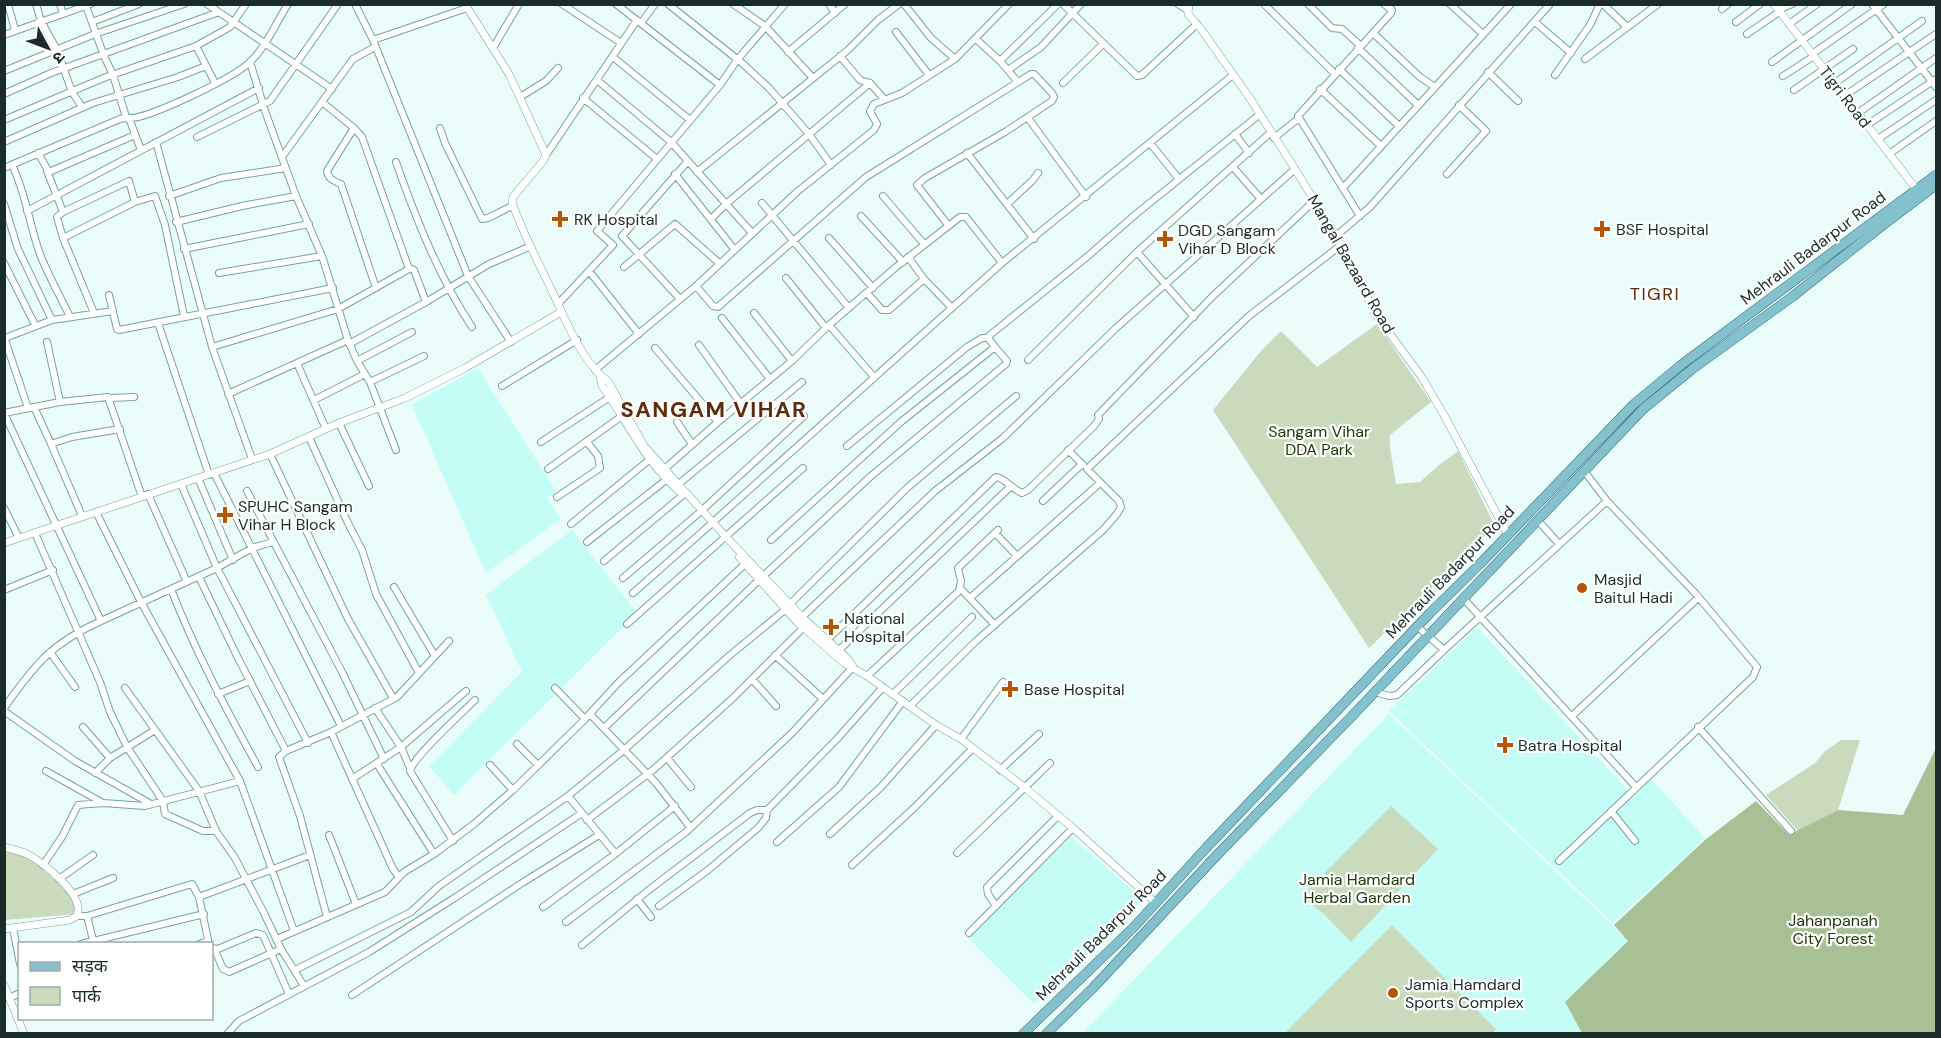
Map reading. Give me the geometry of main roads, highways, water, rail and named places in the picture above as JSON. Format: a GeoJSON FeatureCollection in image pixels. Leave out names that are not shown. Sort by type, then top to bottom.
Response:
{"type":"FeatureCollection","features":[{"type":"Feature","properties":{"kind":"main road","name":"Mehrauli Badarpur Road"},"geometry":{"type":"LineString","coordinates":[[1023,1034],[1134,927],[1418,627],[1634,404],[1665,378],[1936,175]]}},
{"type":"Feature","properties":{"kind":"main road","name":"Mehrauli Badarpur Road"},"geometry":{"type":"LineString","coordinates":[[1046,1034],[1054,1029],[1094,988],[1212,860],[1643,410],[1691,370],[1792,297],[1936,185]]}},
{"type":"Feature","properties":{"kind":"main road"},"geometry":{"type":"LineString","coordinates":[[1589,450],[1598,457]]}},
{"type":"Feature","properties":{"kind":"main road"},"geometry":{"type":"LineString","coordinates":[[1202,853],[1212,860]]}},
{"type":"Feature","properties":{"kind":"place","name":"RK Hospital"},"geometry":{"type":"Point","coordinates":[560,219]}},
{"type":"Feature","properties":{"kind":"place","name":"BSF Hospital"},"geometry":{"type":"Point","coordinates":[1602,229]}},
{"type":"Feature","properties":{"kind":"place","name":"DGD Sangam Vihar D Block"},"geometry":{"type":"Point","coordinates":[1165,239]}},
{"type":"Feature","properties":{"kind":"place","name":"SPUHC Sangam Vihar H Block"},"geometry":{"type":"Point","coordinates":[225,515]}},
{"type":"Feature","properties":{"kind":"place","name":"Masjid Baitul Hadi"},"geometry":{"type":"Point","coordinates":[1582,588]}},
{"type":"Feature","properties":{"kind":"place","name":"National Hospital"},"geometry":{"type":"Point","coordinates":[831,627]}},
{"type":"Feature","properties":{"kind":"place","name":"Base Hospital"},"geometry":{"type":"Point","coordinates":[1010,689]}},
{"type":"Feature","properties":{"kind":"place","name":"Batra Hospital"},"geometry":{"type":"Point","coordinates":[1505,745]}},
{"type":"Feature","properties":{"kind":"place","name":"Jamia Hamdard Sports Complex"},"geometry":{"type":"Point","coordinates":[1393,993]}},
{"type":"Feature","properties":{"kind":"district","name":"TIGRI"},"geometry":{"type":"Point","coordinates":[1655,294]}},
{"type":"Feature","properties":{"kind":"district","name":"SANGAM VIHAR"},"geometry":{"type":"Point","coordinates":[714,409]}},
{"type":"Feature","properties":{"kind":"park label","name":"Sangam Vihar DDA Park"},"geometry":{"type":"Point","coordinates":[1319,440]}},
{"type":"Feature","properties":{"kind":"park label","name":"Jamia Hamdard Herbal Garden"},"geometry":{"type":"Point","coordinates":[1357,888]}},
{"type":"Feature","properties":{"kind":"park label","name":"Jahanpanah City Forest"},"geometry":{"type":"Point","coordinates":[1833,929]}}]}
